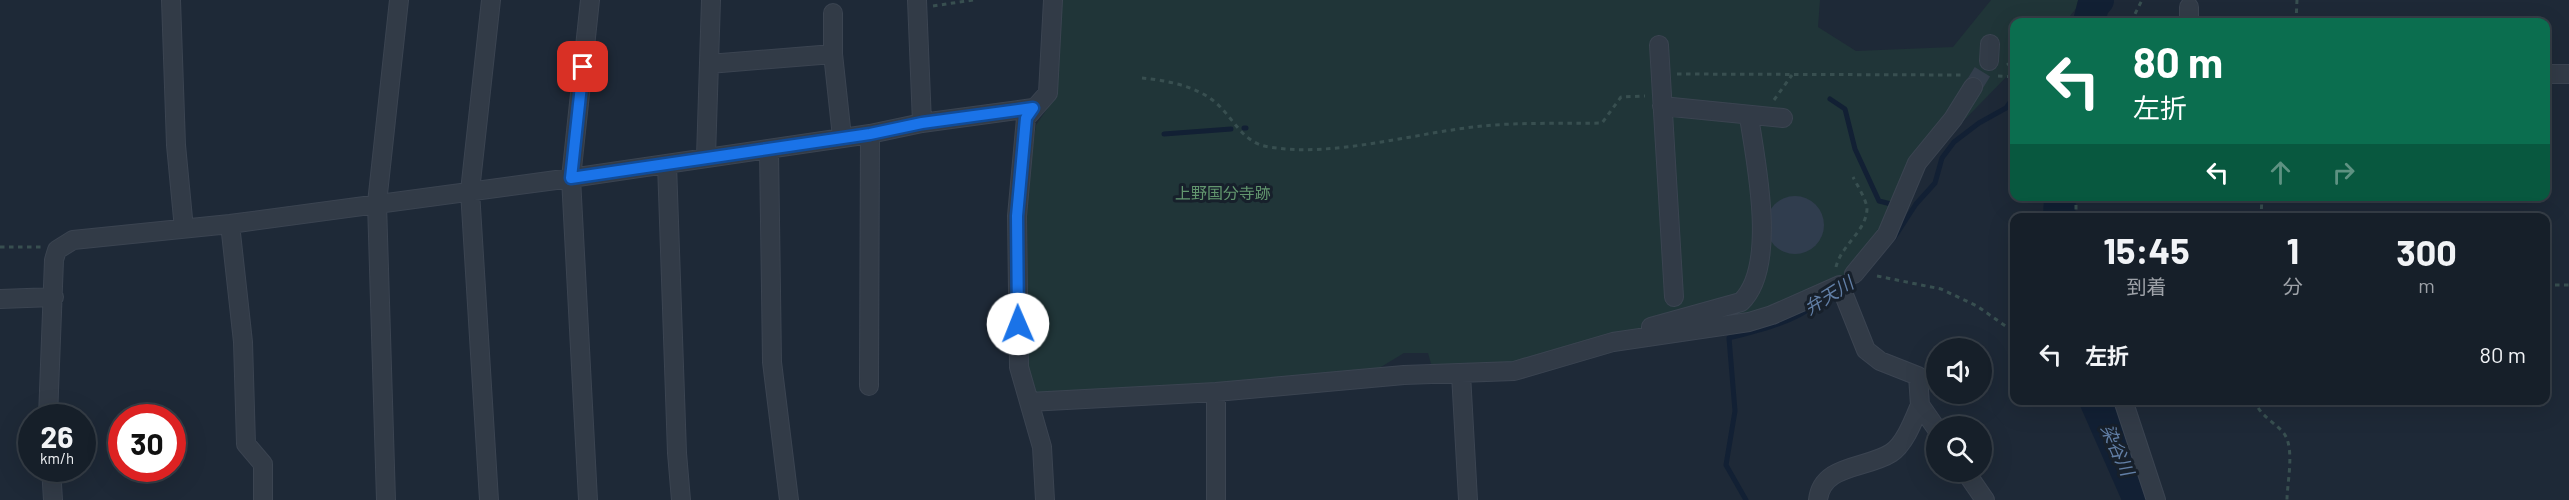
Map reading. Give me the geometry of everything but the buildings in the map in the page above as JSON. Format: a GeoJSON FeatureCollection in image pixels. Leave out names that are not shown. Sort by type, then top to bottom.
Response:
{"type":"FeatureCollection","features":[{"type":"Feature","properties":{"kind":"street"},"geometry":{"type":"LineString","coordinates":[[171,0],[176,145],[184,229]]}},
{"type":"Feature","properties":{"kind":"street"},"geometry":{"type":"LineString","coordinates":[[386,500],[377,203],[399,0]]}},
{"type":"Feature","properties":{"kind":"street"},"geometry":{"type":"LineString","coordinates":[[489,500],[470,191],[491,0]]}},
{"type":"Feature","properties":{"kind":"street"},"geometry":{"type":"LineString","coordinates":[[588,500],[571,178],[591,0]]}},
{"type":"Feature","properties":{"kind":"street"},"geometry":{"type":"LineString","coordinates":[[706,157],[711,0]]}},
{"type":"Feature","properties":{"kind":"street"},"geometry":{"type":"LineString","coordinates":[[1045,500],[1042,447],[1019,367],[1017,216],[1026,118],[1048,93],[1053,0]]}},
{"type":"Feature","properties":{"kind":"street"},"geometry":{"type":"LineString","coordinates":[[917,4],[922,123]]}},
{"type":"Feature","properties":{"kind":"street"},"geometry":{"type":"LineString","coordinates":[[833,14],[833,54],[842,138]]}},
{"type":"Feature","properties":{"kind":"street"},"geometry":{"type":"LineString","coordinates":[[1659,45],[1674,297]]}},
{"type":"Feature","properties":{"kind":"street"},"geometry":{"type":"LineString","coordinates":[[709,64],[833,54]]}},
{"type":"Feature","properties":{"kind":"street"},"geometry":{"type":"LineString","coordinates":[[2550,74],[2569,74]]}},
{"type":"Feature","properties":{"kind":"street"},"geometry":{"type":"LineString","coordinates":[[1029,402],[1216,392],[1393,376],[1528,369],[1598,346],[1749,322],[1772,315],[1847,280],[1887,234],[1917,163],[1953,118],[1971,81]]}},
{"type":"Feature","properties":{"kind":"street"},"geometry":{"type":"LineString","coordinates":[[1662,101],[1755,117],[1783,118]]}},
{"type":"Feature","properties":{"kind":"street"},"geometry":{"type":"LineString","coordinates":[[49,404],[54,260],[57,250],[73,240],[230,224],[571,178],[706,157],[769,150],[922,123],[1033,108]]}},
{"type":"Feature","properties":{"kind":"street"},"geometry":{"type":"LineString","coordinates":[[1639,338],[1646,328],[1741,302],[1750,293],[1759,271],[1761,249],[1755,117]]}},
{"type":"Feature","properties":{"kind":"street"},"geometry":{"type":"LineString","coordinates":[[869,386],[870,134]]}},
{"type":"Feature","properties":{"kind":"street"},"geometry":{"type":"LineString","coordinates":[[769,150],[772,362],[789,500]]}},
{"type":"Feature","properties":{"kind":"street"},"geometry":{"type":"LineString","coordinates":[[667,164],[677,453],[681,500]]}},
{"type":"Feature","properties":{"kind":"street"},"geometry":{"type":"LineString","coordinates":[[230,224],[243,342],[246,444],[263,464],[263,500]]}},
{"type":"Feature","properties":{"kind":"street"},"geometry":{"type":"LineString","coordinates":[[1818,500],[1819,488],[1835,472],[1863,466],[1894,452],[1911,426],[1920,405],[1918,376],[1880,362],[1866,350],[1847,280]]}},
{"type":"Feature","properties":{"kind":"street"},"geometry":{"type":"LineString","coordinates":[[0,299],[54,297]]}},
{"type":"Feature","properties":{"kind":"street"},"geometry":{"type":"LineString","coordinates":[[1461,374],[1468,500]]}},
{"type":"Feature","properties":{"kind":"street"},"geometry":{"type":"LineString","coordinates":[[1216,392],[1216,500]]}},
{"type":"Feature","properties":{"kind":"street"},"geometry":{"type":"LineString","coordinates":[[1920,405],[1928,416]]}},
{"type":"Feature","properties":{"kind":"street"},"geometry":{"type":"LineString","coordinates":[[2124,405],[2156,500]]}},
{"type":"Feature","properties":{"kind":"street"},"geometry":{"type":"LineString","coordinates":[[52,482],[53,500]]}},
{"type":"Feature","properties":{"kind":"street"},"geometry":{"type":"LineString","coordinates":[[1973,482],[1985,500]]}},
{"type":"Feature","properties":{"kind":"path"},"geometry":{"type":"LineString","coordinates":[[917,4],[973,0]]}},
{"type":"Feature","properties":{"kind":"path"},"geometry":{"type":"LineString","coordinates":[[2133,18],[2142,0]]}},
{"type":"Feature","properties":{"kind":"path"},"geometry":{"type":"LineString","coordinates":[[2296,0],[2296,18]]}},
{"type":"Feature","properties":{"kind":"path"},"geometry":{"type":"LineString","coordinates":[[1991,60],[2010,75]]}},
{"type":"Feature","properties":{"kind":"path"},"geometry":{"type":"LineString","coordinates":[[1660,74],[1791,75],[1971,81]]}},
{"type":"Feature","properties":{"kind":"path"},"geometry":{"type":"LineString","coordinates":[[1755,117],[1791,75]]}},
{"type":"Feature","properties":{"kind":"path"},"geometry":{"type":"LineString","coordinates":[[1142,78],[1162,80],[1213,101],[1248,140],[1268,147],[1287,149],[1381,142],[1483,126],[1602,123],[1621,97],[1662,101]]}},
{"type":"Feature","properties":{"kind":"path"},"geometry":{"type":"LineString","coordinates":[[1847,280],[1834,278],[1838,259],[1860,228],[1867,206],[1852,177]]}},
{"type":"Feature","properties":{"kind":"path"},"geometry":{"type":"LineString","coordinates":[[0,247],[42,247],[57,250]]}},
{"type":"Feature","properties":{"kind":"path"},"geometry":{"type":"LineString","coordinates":[[1874,275],[1941,290],[1977,306],[2010,329]]}},
{"type":"Feature","properties":{"kind":"path"},"geometry":{"type":"LineString","coordinates":[[2550,285],[2569,285]]}},
{"type":"Feature","properties":{"kind":"path"},"geometry":{"type":"LineString","coordinates":[[2256,405],[2260,412],[2284,433],[2289,447],[2286,500]]}},
{"type":"Feature","properties":{"kind":"green space","name":"上野国分寺跡"},"geometry":{"type":"Polygon","coordinates":[[[1060,0],[1820,0],[1818,27],[1856,51],[1953,47],[1991,0],[2083,0],[2068,18],[2010,18],[2010,73],[1936,149],[1861,270],[1771,310],[1514,365],[1433,371],[1428,353],[1404,353],[1376,370],[1214,388],[1035,393],[1023,367],[1025,201],[1036,125],[1047,109],[1054,84],[1060,0]]]}},
{"type":"Feature","properties":{"kind":"waterway","name":"弁天川"},"geometry":{"type":"LineString","coordinates":[[2090,18],[2093,6],[2098,0]]}},
{"type":"Feature","properties":{"kind":"waterway","name":"弁天川"},"geometry":{"type":"LineString","coordinates":[[2082,18],[2093,6]]}},
{"type":"Feature","properties":{"kind":"waterway"},"geometry":{"type":"LineString","coordinates":[[1830,99],[1845,109],[1855,149],[1879,201],[1895,205]]}},
{"type":"Feature","properties":{"kind":"waterway","name":"弁天川"},"geometry":{"type":"LineString","coordinates":[[1894,238],[1916,204],[1935,183],[1942,158],[1954,142],[1979,123],[2006,108],[2010,102]]}},
{"type":"Feature","properties":{"kind":"waterway"},"geometry":{"type":"LineString","coordinates":[[1164,134],[1231,129]]}},
{"type":"Feature","properties":{"kind":"waterway","name":"染谷川"},"geometry":{"type":"LineString","coordinates":[[2059,213],[2060,201]]}},
{"type":"Feature","properties":{"kind":"waterway","name":"弁天川"},"geometry":{"type":"LineString","coordinates":[[1746,500],[1726,465],[1735,411],[1729,338],[1787,321],[1818,303]]}},
{"type":"Feature","properties":{"kind":"waterway","name":"染谷川"},"geometry":{"type":"LineString","coordinates":[[2097,405],[2139,500]]}},
{"type":"Feature","properties":{"kind":"tunnel"},"geometry":{"type":"LineString","coordinates":[[1973,87],[1989,61]]}},
{"type":"Feature","properties":{"kind":"route"},"geometry":{"type":"LineString","coordinates":[[583,67],[571,178],[706,157],[769,150],[922,123],[1033,108],[1026,118],[1017,216],[1018,324]]}}]}
